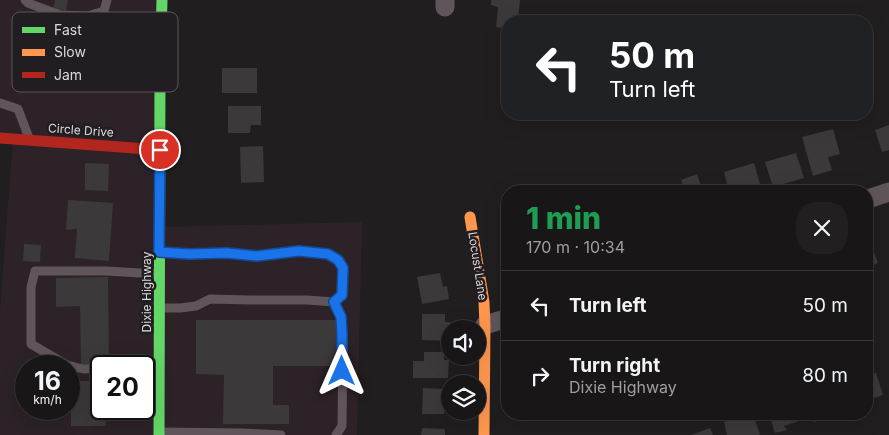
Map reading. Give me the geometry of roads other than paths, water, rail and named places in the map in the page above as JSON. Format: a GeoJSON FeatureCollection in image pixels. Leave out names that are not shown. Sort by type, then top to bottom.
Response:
{"type":"FeatureCollection","features":[{"type":"Feature","properties":{"kind":"main road","name":"Dixie Highway"},"geometry":{"type":"LineString","coordinates":[[159,434],[156,367],[160,308],[160,92]]}},
{"type":"Feature","properties":{"kind":"main road","name":"Circle Drive"},"geometry":{"type":"LineString","coordinates":[[0,138],[160,150]]}},
{"type":"Feature","properties":{"kind":"main road","name":"Locust Lane"},"geometry":{"type":"LineString","coordinates":[[470,217],[484,302],[485,320]]}},
{"type":"Feature","properties":{"kind":"main road","name":"Locust Lane"},"geometry":{"type":"LineString","coordinates":[[484,435],[485,365]]}},
{"type":"Feature","properties":{"kind":"street"},"geometry":{"type":"LineString","coordinates":[[873,197],[889,192]]}},
{"type":"Feature","properties":{"kind":"street"},"geometry":{"type":"LineString","coordinates":[[486,325],[501,320]]}},
{"type":"Feature","properties":{"kind":"lane"},"geometry":{"type":"LineString","coordinates":[[25,0],[28,3],[52,12]]}},
{"type":"Feature","properties":{"kind":"lane"},"geometry":{"type":"LineString","coordinates":[[101,12],[104,11],[108,0]]}},
{"type":"Feature","properties":{"kind":"lane"},"geometry":{"type":"LineString","coordinates":[[0,103],[18,109],[30,140]]}},
{"type":"Feature","properties":{"kind":"lane"},"geometry":{"type":"LineString","coordinates":[[159,252],[189,254],[227,253],[257,256],[299,251],[328,254],[338,260],[343,268],[342,295],[334,302],[210,299],[196,306],[160,308]]}},
{"type":"Feature","properties":{"kind":"lane"},"geometry":{"type":"LineString","coordinates":[[90,369],[67,365],[30,344],[32,287],[35,271],[106,271],[159,274]]}},
{"type":"Feature","properties":{"kind":"lane"},"geometry":{"type":"LineString","coordinates":[[334,302],[341,317],[342,334],[342,426],[336,435]]}},
{"type":"Feature","properties":{"kind":"lane"},"geometry":{"type":"LineString","coordinates":[[159,434],[281,435]]}}]}
